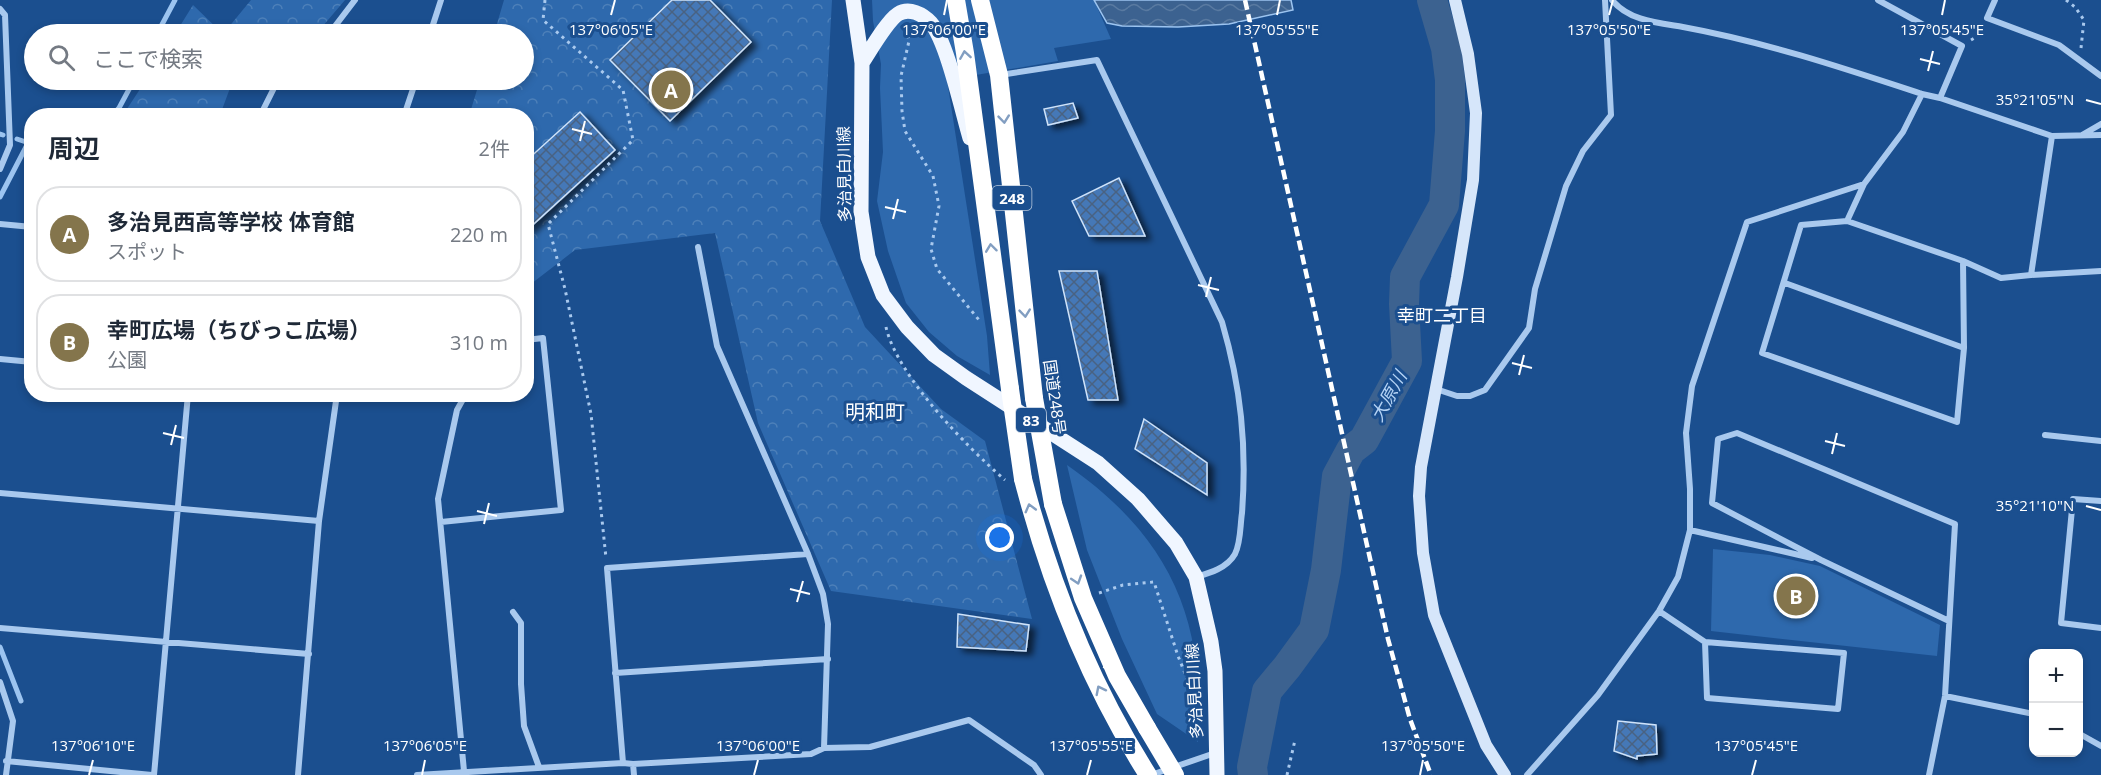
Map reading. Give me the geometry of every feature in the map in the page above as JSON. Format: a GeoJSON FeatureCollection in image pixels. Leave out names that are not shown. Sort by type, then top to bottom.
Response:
{"type":"FeatureCollection","features":[{"type":"Feature","properties":{"kind":"highway","name":"248"},"geometry":{"type":"LineString","coordinates":[[956,0],[1010,389],[1014,479],[1034,521],[1087,665],[1127,742],[1149,775]]}},
{"type":"Feature","properties":{"kind":"highway","name":"国道248号"},"geometry":{"type":"LineString","coordinates":[[980,0],[999,75],[1034,399],[1053,504],[1083,598],[1117,676],[1175,775]]}},
{"type":"Feature","properties":{"kind":"main road","name":"多治見白川線"},"geometry":{"type":"LineString","coordinates":[[853,0],[862,63],[861,212],[868,257],[884,295],[907,327],[934,355],[1098,463],[1138,500],[1176,543],[1196,577],[1211,642],[1215,671],[1217,775]]}},
{"type":"Feature","properties":{"kind":"main road"},"geometry":{"type":"LineString","coordinates":[[862,63],[888,24],[903,12],[910,11],[920,14],[931,23],[943,48],[981,175]]}},
{"type":"Feature","properties":{"kind":"street"},"geometry":{"type":"LineString","coordinates":[[337,24],[355,0]]}},
{"type":"Feature","properties":{"kind":"street"},"geometry":{"type":"LineString","coordinates":[[433,24],[441,0]]}},
{"type":"Feature","properties":{"kind":"street"},"geometry":{"type":"LineString","coordinates":[[1455,0],[1468,54],[1476,113],[1473,180],[1421,467],[1419,496],[1422,553],[1434,615],[1486,745],[1505,775]]}},
{"type":"Feature","properties":{"kind":"street"},"geometry":{"type":"LineString","coordinates":[[1436,389],[1463,396],[1470,396],[1485,390],[1529,328],[1535,290],[1566,186],[1583,151],[1611,115],[1605,0]]}},
{"type":"Feature","properties":{"kind":"street"},"geometry":{"type":"LineString","coordinates":[[1612,0],[1616,5],[1641,19],[1730,36],[1811,57],[2052,136],[2101,135]]}},
{"type":"Feature","properties":{"kind":"street"},"geometry":{"type":"LineString","coordinates":[[1878,0],[1962,46],[1940,98]]}},
{"type":"Feature","properties":{"kind":"street"},"geometry":{"type":"LineString","coordinates":[[1995,0],[1987,18],[2059,45],[2101,76]]}},
{"type":"Feature","properties":{"kind":"street"},"geometry":{"type":"LineString","coordinates":[[0,9],[5,15],[10,145],[0,169]]}},
{"type":"Feature","properties":{"kind":"street"},"geometry":{"type":"LineString","coordinates":[[999,75],[1097,60],[1222,322],[1233,361],[1243,423],[1244,470],[1239,541],[1234,555],[1226,563],[1216,571],[1196,577]]}},
{"type":"Feature","properties":{"kind":"street"},"geometry":{"type":"LineString","coordinates":[[264,108],[273,90]]}},
{"type":"Feature","properties":{"kind":"street"},"geometry":{"type":"LineString","coordinates":[[407,108],[413,90]]}},
{"type":"Feature","properties":{"kind":"street"},"geometry":{"type":"LineString","coordinates":[[1847,221],[1864,184],[1903,132],[1922,94]]}},
{"type":"Feature","properties":{"kind":"street"},"geometry":{"type":"LineString","coordinates":[[2081,135],[2101,123]]}},
{"type":"Feature","properties":{"kind":"street"},"geometry":{"type":"LineString","coordinates":[[2031,275],[2052,136]]}},
{"type":"Feature","properties":{"kind":"street"},"geometry":{"type":"LineString","coordinates":[[1527,775],[1598,695],[1659,611],[1678,577],[1690,530],[1686,433],[1692,386],[1747,222],[1864,184]]}},
{"type":"Feature","properties":{"kind":"street"},"geometry":{"type":"LineString","coordinates":[[1963,261],[1964,348],[1957,422],[1762,353],[1801,225],[1847,221],[1963,261],[2001,278],[2101,271]]}},
{"type":"Feature","properties":{"kind":"street"},"geometry":{"type":"LineString","coordinates":[[0,224],[24,226]]}},
{"type":"Feature","properties":{"kind":"street"},"geometry":{"type":"LineString","coordinates":[[698,247],[717,346],[808,554],[823,594],[828,624],[824,748]]}},
{"type":"Feature","properties":{"kind":"street"},"geometry":{"type":"LineString","coordinates":[[1785,283],[1964,348]]}},
{"type":"Feature","properties":{"kind":"street"},"geometry":{"type":"LineString","coordinates":[[441,522],[561,510],[543,338],[534,339]]}},
{"type":"Feature","properties":{"kind":"street"},"geometry":{"type":"LineString","coordinates":[[0,359],[24,361]]}},
{"type":"Feature","properties":{"kind":"street"},"geometry":{"type":"LineString","coordinates":[[6,761],[153,775],[187,402]]}},
{"type":"Feature","properties":{"kind":"street"},"geometry":{"type":"LineString","coordinates":[[298,775],[319,521],[336,402]]}},
{"type":"Feature","properties":{"kind":"street"},"geometry":{"type":"LineString","coordinates":[[462,402],[458,410],[438,499],[465,771]]}},
{"type":"Feature","properties":{"kind":"street"},"geometry":{"type":"LineString","coordinates":[[1929,775],[1945,696],[1955,524],[1737,433],[1718,439],[1712,503],[1821,560],[1949,621]]}},
{"type":"Feature","properties":{"kind":"street"},"geometry":{"type":"LineString","coordinates":[[2045,435],[2101,441]]}},
{"type":"Feature","properties":{"kind":"street"},"geometry":{"type":"LineString","coordinates":[[0,493],[319,521]]}},
{"type":"Feature","properties":{"kind":"street"},"geometry":{"type":"LineString","coordinates":[[2101,501],[2073,499],[2061,623],[2101,628]]}},
{"type":"Feature","properties":{"kind":"street"},"geometry":{"type":"LineString","coordinates":[[1690,530],[1821,560]]}},
{"type":"Feature","properties":{"kind":"street"},"geometry":{"type":"LineString","coordinates":[[623,762],[607,568],[808,554]]}},
{"type":"Feature","properties":{"kind":"street"},"geometry":{"type":"LineString","coordinates":[[1659,611],[1705,642],[1844,653],[1838,709],[1707,698],[1705,642]]}},
{"type":"Feature","properties":{"kind":"street"},"geometry":{"type":"LineString","coordinates":[[513,612],[521,623],[524,726],[539,767]]}},
{"type":"Feature","properties":{"kind":"street"},"geometry":{"type":"LineString","coordinates":[[0,628],[309,654]]}},
{"type":"Feature","properties":{"kind":"street"},"geometry":{"type":"LineString","coordinates":[[615,673],[828,659]]}},
{"type":"Feature","properties":{"kind":"street"},"geometry":{"type":"LineString","coordinates":[[0,682],[13,721],[6,775]]}},
{"type":"Feature","properties":{"kind":"street"},"geometry":{"type":"LineString","coordinates":[[1945,696],[2029,713]]}},
{"type":"Feature","properties":{"kind":"street"},"geometry":{"type":"LineString","coordinates":[[418,775],[623,762],[633,764],[811,754],[824,748],[870,747],[969,720],[1034,765],[1041,775]]}},
{"type":"Feature","properties":{"kind":"street"},"geometry":{"type":"LineString","coordinates":[[2083,735],[2101,746]]}},
{"type":"Feature","properties":{"kind":"street"},"geometry":{"type":"LineString","coordinates":[[1149,775],[1215,753]]}},
{"type":"Feature","properties":{"kind":"street"},"geometry":{"type":"LineString","coordinates":[[633,764],[634,775]]}},
{"type":"Feature","properties":{"kind":"path"},"geometry":{"type":"LineString","coordinates":[[545,0],[543,20],[623,90],[633,140],[548,224],[565,289],[591,414],[607,568]]}},
{"type":"Feature","properties":{"kind":"path"},"geometry":{"type":"LineString","coordinates":[[2066,0],[2075,7],[2084,20],[2083,40],[2078,58]]}},
{"type":"Feature","properties":{"kind":"path"},"geometry":{"type":"LineString","coordinates":[[903,12],[909,41],[901,76],[902,111],[905,131],[933,176],[939,206],[932,249],[936,269],[979,320]]}},
{"type":"Feature","properties":{"kind":"path"},"geometry":{"type":"LineString","coordinates":[[1962,46],[1976,37],[1987,18]]}},
{"type":"Feature","properties":{"kind":"path"},"geometry":{"type":"LineString","coordinates":[[884,322],[889,343],[914,382],[981,459],[1014,479]]}},
{"type":"Feature","properties":{"kind":"path"},"geometry":{"type":"LineString","coordinates":[[1083,598],[1123,585],[1154,582],[1178,656],[1195,698],[1215,701]]}},
{"type":"Feature","properties":{"kind":"path"},"geometry":{"type":"LineString","coordinates":[[1287,775],[1295,740]]}},
{"type":"Feature","properties":{"kind":"green space"},"geometry":{"type":"Polygon","coordinates":[[[251,0],[345,0],[325,24],[231,24],[251,0]]]}},
{"type":"Feature","properties":{"kind":"green space"},"geometry":{"type":"Polygon","coordinates":[[[504,0],[832,0],[820,221],[865,327],[941,409],[985,441],[1032,619],[831,591],[758,423],[715,233],[575,250],[534,282],[534,108],[471,108],[477,90],[534,90],[534,24],[497,24],[504,0]]]}},
{"type":"Feature","properties":{"kind":"green space"},"geometry":{"type":"Polygon","coordinates":[[[872,0],[1094,0],[1111,39],[1054,48],[1058,61],[947,80],[987,336],[990,375],[957,356],[929,332],[906,303],[888,251],[877,201],[883,152],[881,64],[873,21],[872,0]]]}},
{"type":"Feature","properties":{"kind":"green space"},"geometry":{"type":"Polygon","coordinates":[[[193,5],[213,24],[181,24],[193,5]]]}},
{"type":"Feature","properties":{"kind":"green space"},"geometry":{"type":"Polygon","coordinates":[[[139,90],[229,90],[223,108],[128,108],[139,90]]]}},
{"type":"Feature","properties":{"kind":"green space"},"geometry":{"type":"Polygon","coordinates":[[[1067,465],[1102,492],[1132,521],[1155,551],[1174,584],[1187,619],[1195,656],[1199,697],[1198,742],[1157,714],[1122,639],[1087,550],[1067,465]]]}},
{"type":"Feature","properties":{"kind":"green space"},"geometry":{"type":"Polygon","coordinates":[[[1713,549],[1770,555],[1820,566],[1940,625],[1937,656],[1711,631],[1713,549]]]}},
{"type":"Feature","properties":{"kind":"water"},"geometry":{"type":"Polygon","coordinates":[[[1094,0],[1291,0],[1293,10],[1229,24],[1178,27],[1122,26],[1107,23],[1094,0]]]}},
{"type":"Feature","properties":{"kind":"building"},"geometry":{"type":"Polygon","coordinates":[[[672,0],[710,0],[751,42],[670,121],[610,60],[672,0]]]}},
{"type":"Feature","properties":{"kind":"building"},"geometry":{"type":"Polygon","coordinates":[[[1073,103],[1078,118],[1048,125],[1044,109],[1073,103]]]}},
{"type":"Feature","properties":{"kind":"building"},"geometry":{"type":"Polygon","coordinates":[[[580,112],[615,150],[534,224],[534,154],[580,112]]]}},
{"type":"Feature","properties":{"kind":"building"},"geometry":{"type":"Polygon","coordinates":[[[1119,178],[1145,236],[1089,236],[1072,201],[1119,178]]]}},
{"type":"Feature","properties":{"kind":"building"},"geometry":{"type":"Polygon","coordinates":[[[1059,271],[1097,271],[1118,400],[1088,400],[1059,271]]]}},
{"type":"Feature","properties":{"kind":"building"},"geometry":{"type":"Polygon","coordinates":[[[1144,419],[1207,463],[1207,495],[1135,449],[1144,419]]]}},
{"type":"Feature","properties":{"kind":"building"},"geometry":{"type":"Polygon","coordinates":[[[958,614],[1029,625],[1026,651],[957,647],[958,614]]]}},
{"type":"Feature","properties":{"kind":"building"},"geometry":{"type":"Polygon","coordinates":[[[1618,721],[1656,725],[1657,754],[1637,756],[1637,759],[1614,751],[1618,721]]]}},
{"type":"Feature","properties":{"kind":"waterway"},"geometry":{"type":"LineString","coordinates":[[162,24],[175,0]]}},
{"type":"Feature","properties":{"kind":"waterway","name":"大原川"},"geometry":{"type":"LineString","coordinates":[[1253,775],[1252,767],[1267,691],[1314,630],[1326,570],[1337,476],[1351,450],[1364,440],[1407,361],[1405,277],[1444,205],[1450,131],[1450,80],[1446,48],[1432,0]]}},
{"type":"Feature","properties":{"kind":"waterway"},"geometry":{"type":"LineString","coordinates":[[119,108],[129,90]]}},
{"type":"Feature","properties":{"kind":"waterway"},"geometry":{"type":"LineString","coordinates":[[17,139],[24,141]]}},
{"type":"Feature","properties":{"kind":"waterway"},"geometry":{"type":"LineString","coordinates":[[0,197],[24,151]]}},
{"type":"Feature","properties":{"kind":"waterway"},"geometry":{"type":"LineString","coordinates":[[0,647],[21,701]]}},
{"type":"Feature","properties":{"kind":"railway"},"geometry":{"type":"LineString","coordinates":[[1245,0],[1388,639],[1410,719],[1431,775]]}},
{"type":"Feature","properties":{"kind":"place","name":"多治見西高等学校 体育館"},"geometry":{"type":"Point","coordinates":[671,90]}},
{"type":"Feature","properties":{"kind":"place","name":"幸町広場（ちびっこ広場）"},"geometry":{"type":"Point","coordinates":[1796,596]}},
{"type":"Feature","properties":{"kind":"district","name":"幸町二丁目"},"geometry":{"type":"Point","coordinates":[1442,315]}},
{"type":"Feature","properties":{"kind":"district","name":"明和町"},"geometry":{"type":"Point","coordinates":[875,411]}}]}
